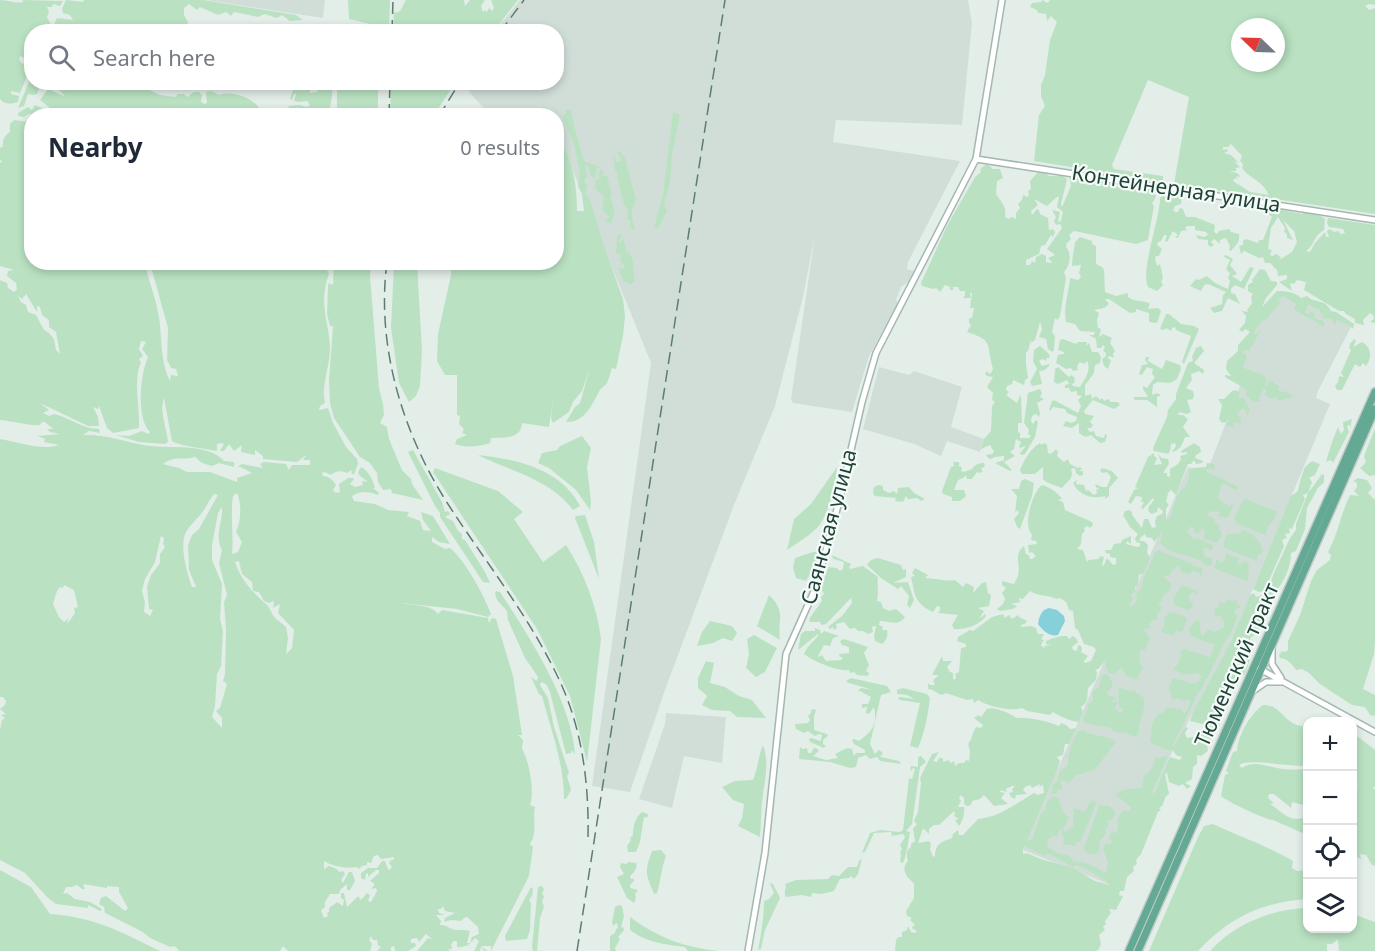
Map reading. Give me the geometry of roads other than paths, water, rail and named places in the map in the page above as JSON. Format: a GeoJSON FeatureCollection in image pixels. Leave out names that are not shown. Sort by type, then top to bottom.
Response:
{"type":"FeatureCollection","features":[{"type":"Feature","properties":{"kind":"main road","name":"Тюменский тракт"},"geometry":{"type":"LineString","coordinates":[[1130,951],[1258,668],[1375,392]]}},
{"type":"Feature","properties":{"kind":"main road","name":"Тюменский тракт"},"geometry":{"type":"LineString","coordinates":[[1138,951],[1251,694],[1258,668],[1273,644],[1375,409]]}},
{"type":"Feature","properties":{"kind":"street","name":"Саянская улица"},"geometry":{"type":"LineString","coordinates":[[748,951],[765,853],[786,654],[815,591],[876,353],[976,159],[1002,0]]}},
{"type":"Feature","properties":{"kind":"street","name":"Контейнерная улица"},"geometry":{"type":"LineString","coordinates":[[976,159],[1375,220]]}},
{"type":"Feature","properties":{"kind":"street"},"geometry":{"type":"LineString","coordinates":[[1273,644],[1272,664],[1284,682]]}},
{"type":"Feature","properties":{"kind":"street"},"geometry":{"type":"LineString","coordinates":[[1258,668],[1375,732]]}},
{"type":"Feature","properties":{"kind":"street"},"geometry":{"type":"LineString","coordinates":[[1251,694],[1263,683],[1284,682]]}},
{"type":"Feature","properties":{"kind":"water"},"geometry":{"type":"Polygon","coordinates":[[[1049,608],[1057,610],[1064,616],[1065,621],[1058,635],[1047,633],[1038,624],[1042,612],[1049,608]]]}},
{"type":"Feature","properties":{"kind":"railway"},"geometry":{"type":"LineString","coordinates":[[392,24],[393,0]]}},
{"type":"Feature","properties":{"kind":"railway"},"geometry":{"type":"LineString","coordinates":[[506,24],[524,0]]}},
{"type":"Feature","properties":{"kind":"railway"},"geometry":{"type":"LineString","coordinates":[[577,951],[725,0]]}},
{"type":"Feature","properties":{"kind":"railway"},"geometry":{"type":"LineString","coordinates":[[389,108],[390,90]]}},
{"type":"Feature","properties":{"kind":"railway"},"geometry":{"type":"LineString","coordinates":[[444,108],[455,90]]}},
{"type":"Feature","properties":{"kind":"railway"},"geometry":{"type":"LineString","coordinates":[[386,270],[385,325],[389,356],[405,417],[430,474],[537,637],[562,686],[580,741],[586,780],[588,838]]}}]}
